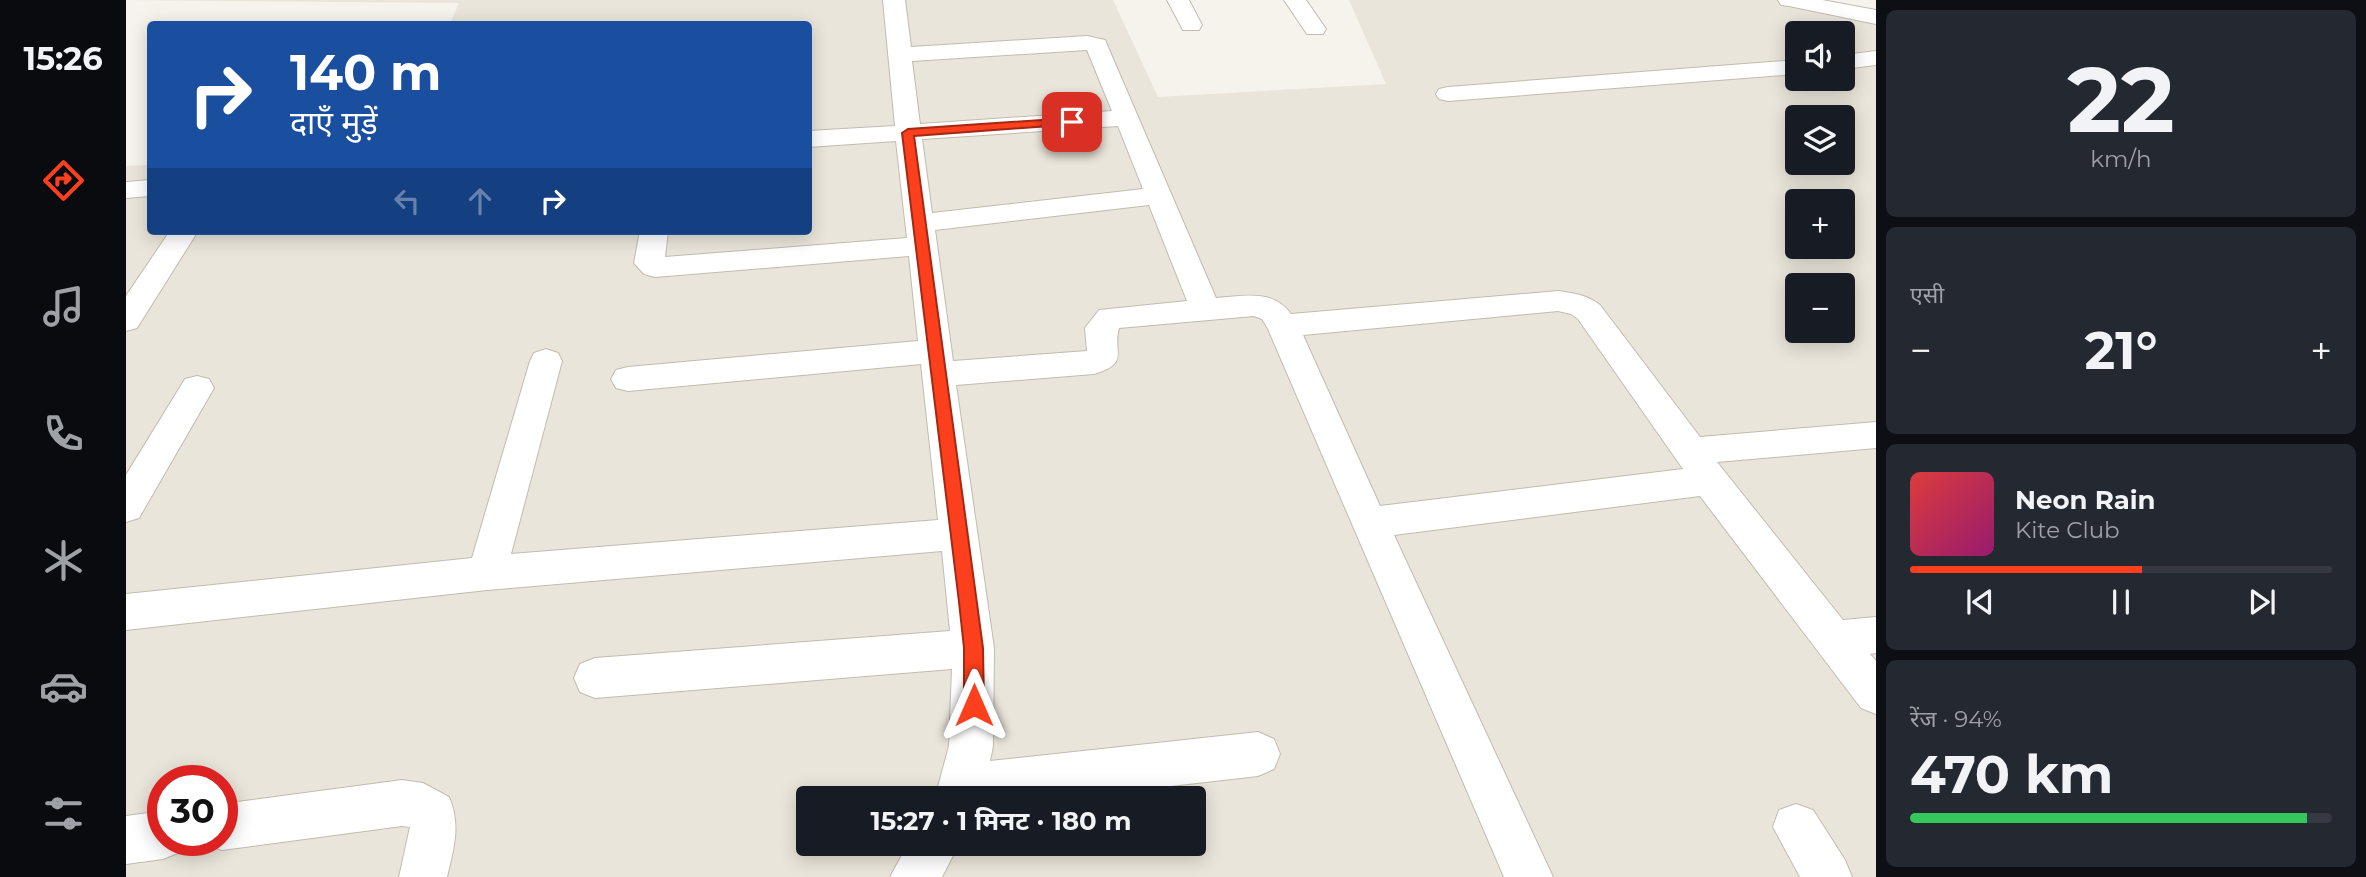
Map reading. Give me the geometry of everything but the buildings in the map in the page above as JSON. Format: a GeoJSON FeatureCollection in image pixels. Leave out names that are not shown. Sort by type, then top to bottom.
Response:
{"type":"FeatureCollection","features":[{"type":"Feature","properties":{"kind":"street"},"geometry":{"type":"LineString","coordinates":[[894,0],[908,133],[974,648],[971,746],[962,786]]}},
{"type":"Feature","properties":{"kind":"street"},"geometry":{"type":"LineString","coordinates":[[1178,0],[1191,25]]}},
{"type":"Feature","properties":{"kind":"street"},"geometry":{"type":"LineString","coordinates":[[1295,0],[1315,29]]}},
{"type":"Feature","properties":{"kind":"street"},"geometry":{"type":"LineString","coordinates":[[1789,0],[1876,17]]}},
{"type":"Feature","properties":{"kind":"street"},"geometry":{"type":"LineString","coordinates":[[901,55],[1092,44],[1101,49],[1126,118],[1205,308]]}},
{"type":"Feature","properties":{"kind":"street"},"geometry":{"type":"LineString","coordinates":[[1855,61],[1876,58]]}},
{"type":"Feature","properties":{"kind":"street"},"geometry":{"type":"LineString","coordinates":[[1448,94],[1785,68]]}},
{"type":"Feature","properties":{"kind":"street"},"geometry":{"type":"LineString","coordinates":[[812,139],[1126,118]]}},
{"type":"Feature","properties":{"kind":"street"},"geometry":{"type":"LineString","coordinates":[[126,190],[147,188]]}},
{"type":"Feature","properties":{"kind":"street"},"geometry":{"type":"LineString","coordinates":[[653,235],[648,258],[649,263],[655,267],[922,234],[1159,196]]}},
{"type":"Feature","properties":{"kind":"street"},"geometry":{"type":"LineString","coordinates":[[126,320],[181,235]]}},
{"type":"Feature","properties":{"kind":"street"},"geometry":{"type":"LineString","coordinates":[[1283,326],[1558,300],[1580,304],[1589,312],[1700,466],[1876,694]]}},
{"type":"Feature","properties":{"kind":"street"},"geometry":{"type":"LineString","coordinates":[[628,379],[938,362],[1094,362],[1104,355],[1101,328],[1110,318],[1257,305],[1273,312],[1283,326],[1529,877]]}},
{"type":"Feature","properties":{"kind":"street"},"geometry":{"type":"LineString","coordinates":[[487,573],[546,360]]}},
{"type":"Feature","properties":{"kind":"street"},"geometry":{"type":"LineString","coordinates":[[126,506],[197,388]]}},
{"type":"Feature","properties":{"kind":"street"},"geometry":{"type":"LineString","coordinates":[[1369,523],[1876,435]]}},
{"type":"Feature","properties":{"kind":"street"},"geometry":{"type":"LineString","coordinates":[[126,612],[487,573],[960,534]]}},
{"type":"Feature","properties":{"kind":"street"},"geometry":{"type":"LineString","coordinates":[[1836,639],[1876,635]]}},
{"type":"Feature","properties":{"kind":"street"},"geometry":{"type":"LineString","coordinates":[[595,678],[974,648]]}},
{"type":"Feature","properties":{"kind":"street"},"geometry":{"type":"LineString","coordinates":[[1014,786],[1258,754]]}},
{"type":"Feature","properties":{"kind":"street"},"geometry":{"type":"LineString","coordinates":[[238,825],[402,803],[423,806],[433,813],[433,835],[423,877]]}},
{"type":"Feature","properties":{"kind":"street"},"geometry":{"type":"LineString","coordinates":[[1796,827],[1828,877]]}},
{"type":"Feature","properties":{"kind":"street"},"geometry":{"type":"LineString","coordinates":[[126,840],[147,837]]}},
{"type":"Feature","properties":{"kind":"street"},"geometry":{"type":"LineString","coordinates":[[914,877],[927,856]]}},
{"type":"Feature","properties":{"kind":"shaded area"},"geometry":{"type":"Polygon","coordinates":[[[126,0],[1113,0],[1158,97],[1386,84],[1349,0],[1825,0],[1876,10],[1876,877],[126,877],[126,166],[147,165],[147,235],[812,235],[812,21],[451,21],[459,3],[126,0]]]}},
{"type":"Feature","properties":{"kind":"route"},"geometry":{"type":"LineString","coordinates":[[974,705],[974,648],[908,133],[1072,122]]}}]}
